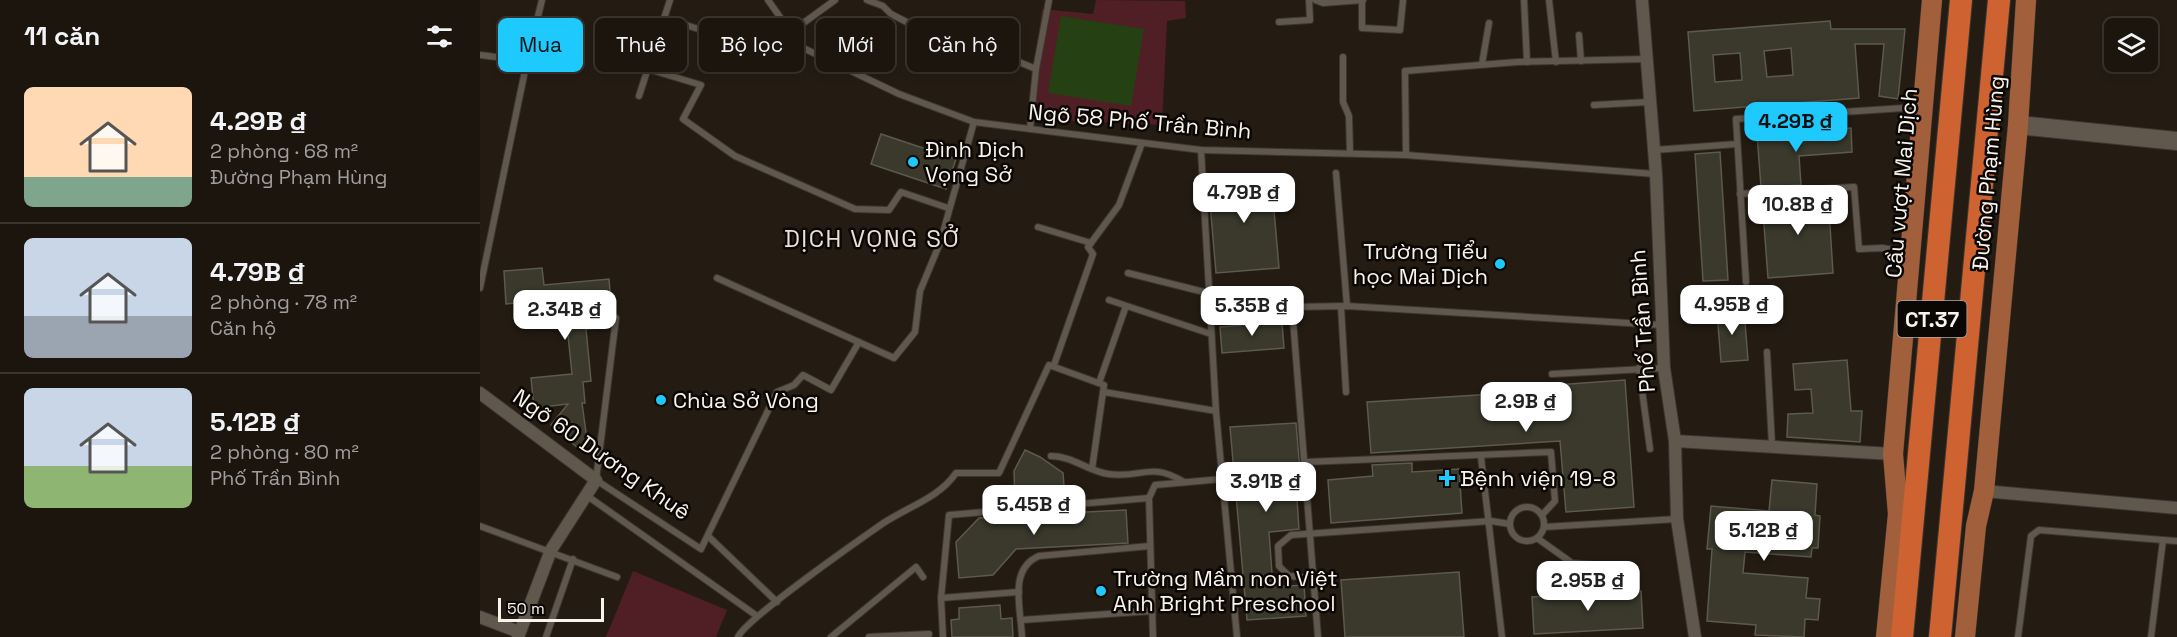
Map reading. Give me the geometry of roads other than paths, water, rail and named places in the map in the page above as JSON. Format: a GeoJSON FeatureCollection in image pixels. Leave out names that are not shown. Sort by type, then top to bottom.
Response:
{"type":"FeatureCollection","features":[{"type":"Feature","properties":{"kind":"highway","name":"CT.37"},"geometry":{"type":"LineString","coordinates":[[1902,637],[1961,0]]}},
{"type":"Feature","properties":{"kind":"highway","name":"CT.37"},"geometry":{"type":"LineString","coordinates":[[1940,637],[1999,0]]}},
{"type":"Feature","properties":{"kind":"main road"},"geometry":{"type":"LineString","coordinates":[[1886,637],[1898,514],[1893,454],[1932,0]]}},
{"type":"Feature","properties":{"kind":"main road","name":"Cầu vượt Mai Dịch"},"geometry":{"type":"LineString","coordinates":[[1898,514],[1899,452],[1942,0]]}},
{"type":"Feature","properties":{"kind":"main road"},"geometry":{"type":"LineString","coordinates":[[1976,526],[1975,459],[2025,2]]}},
{"type":"Feature","properties":{"kind":"main road","name":"Đường Phạm Hùng"},"geometry":{"type":"LineString","coordinates":[[1965,637],[1976,526],[1984,491],[2018,125],[2025,2]]}},
{"type":"Feature","properties":{"kind":"street","name":"Phố Trần Bình"},"geometry":{"type":"LineString","coordinates":[[1642,0],[1656,174],[1660,325],[1675,441],[1677,519],[1695,637]]}},
{"type":"Feature","properties":{"kind":"street"},"geometry":{"type":"LineString","coordinates":[[2018,125],[2177,141]]}},
{"type":"Feature","properties":{"kind":"street","name":"Ngõ 60 Dương Khuê"},"geometry":{"type":"LineString","coordinates":[[480,393],[596,480]]}},
{"type":"Feature","properties":{"kind":"street"},"geometry":{"type":"LineString","coordinates":[[1675,441],[1893,454]]}},
{"type":"Feature","properties":{"kind":"street"},"geometry":{"type":"LineString","coordinates":[[480,617],[518,634],[551,550],[596,480]]}},
{"type":"Feature","properties":{"kind":"street"},"geometry":{"type":"LineString","coordinates":[[1984,491],[2177,508]]}},
{"type":"Feature","properties":{"kind":"lane"},"geometry":{"type":"LineString","coordinates":[[538,18],[542,0]]}},
{"type":"Feature","properties":{"kind":"lane"},"geometry":{"type":"LineString","coordinates":[[664,18],[670,0]]}},
{"type":"Feature","properties":{"kind":"lane","name":"Ngõ 58 Phố Trần Bình"},"geometry":{"type":"LineString","coordinates":[[768,0],[781,18]]}},
{"type":"Feature","properties":{"kind":"lane"},"geometry":{"type":"LineString","coordinates":[[804,23],[835,0]]}},
{"type":"Feature","properties":{"kind":"lane"},"geometry":{"type":"LineString","coordinates":[[867,0],[883,6],[891,14],[930,34],[963,39],[1036,69]]}},
{"type":"Feature","properties":{"kind":"lane"},"geometry":{"type":"LineString","coordinates":[[1030,129],[1036,69],[1049,0]]}},
{"type":"Feature","properties":{"kind":"lane"},"geometry":{"type":"LineString","coordinates":[[1279,22],[1310,20],[1309,0]]}},
{"type":"Feature","properties":{"kind":"lane"},"geometry":{"type":"LineString","coordinates":[[1315,0],[1323,3],[1362,1],[1362,28],[1400,30],[1403,0]]}},
{"type":"Feature","properties":{"kind":"lane"},"geometry":{"type":"LineString","coordinates":[[1524,0],[1527,62]]}},
{"type":"Feature","properties":{"kind":"lane"},"geometry":{"type":"LineString","coordinates":[[1550,0],[1556,62]]}},
{"type":"Feature","properties":{"kind":"lane"},"geometry":{"type":"LineString","coordinates":[[1482,64],[1489,23]]}},
{"type":"Feature","properties":{"kind":"lane"},"geometry":{"type":"LineString","coordinates":[[1579,35],[1581,61]]}},
{"type":"Feature","properties":{"kind":"lane","name":"Ngõ 58 Phố Trần Bình"},"geometry":{"type":"LineString","coordinates":[[804,48],[899,94],[974,122],[1202,150],[1406,155],[1656,174]]}},
{"type":"Feature","properties":{"kind":"lane"},"geometry":{"type":"LineString","coordinates":[[480,55],[498,57]]}},
{"type":"Feature","properties":{"kind":"lane"},"geometry":{"type":"LineString","coordinates":[[1343,57],[1343,102],[1349,116],[1350,153]]}},
{"type":"Feature","properties":{"kind":"lane"},"geometry":{"type":"LineString","coordinates":[[1406,155],[1404,71],[1482,64],[1646,59]]}},
{"type":"Feature","properties":{"kind":"lane"},"geometry":{"type":"LineString","coordinates":[[480,288],[525,72]]}},
{"type":"Feature","properties":{"kind":"lane"},"geometry":{"type":"LineString","coordinates":[[639,96],[647,72]]}},
{"type":"Feature","properties":{"kind":"lane"},"geometry":{"type":"LineString","coordinates":[[658,72],[701,85],[683,119],[735,156],[855,209],[889,210],[901,192],[948,208]]}},
{"type":"Feature","properties":{"kind":"lane"},"geometry":{"type":"LineString","coordinates":[[1594,105],[1649,102]]}},
{"type":"Feature","properties":{"kind":"lane"},"geometry":{"type":"LineString","coordinates":[[1746,282],[1736,119],[1923,107]]}},
{"type":"Feature","properties":{"kind":"lane"},"geometry":{"type":"LineString","coordinates":[[717,278],[894,358],[915,332],[920,291],[940,243],[974,122]]}},
{"type":"Feature","properties":{"kind":"lane"},"geometry":{"type":"LineString","coordinates":[[1054,365],[1093,254],[1088,247],[1119,205],[1142,143]]}},
{"type":"Feature","properties":{"kind":"lane"},"geometry":{"type":"LineString","coordinates":[[1654,150],[1737,144]]}},
{"type":"Feature","properties":{"kind":"lane"},"geometry":{"type":"LineString","coordinates":[[1202,150],[1216,411],[1237,637]]}},
{"type":"Feature","properties":{"kind":"lane"},"geometry":{"type":"LineString","coordinates":[[1336,173],[1344,306],[1346,392]]}},
{"type":"Feature","properties":{"kind":"lane"},"geometry":{"type":"LineString","coordinates":[[1740,194],[1854,187],[1859,249],[1882,248],[1910,253]]}},
{"type":"Feature","properties":{"kind":"lane"},"geometry":{"type":"LineString","coordinates":[[1038,227],[1091,243]]}},
{"type":"Feature","properties":{"kind":"lane"},"geometry":{"type":"LineString","coordinates":[[1128,273],[1208,293]]}},
{"type":"Feature","properties":{"kind":"lane"},"geometry":{"type":"LineString","coordinates":[[1109,300],[1211,334]]}},
{"type":"Feature","properties":{"kind":"lane"},"geometry":{"type":"LineString","coordinates":[[1099,383],[1126,306]]}},
{"type":"Feature","properties":{"kind":"lane"},"geometry":{"type":"LineString","coordinates":[[1318,637],[1292,307],[1344,306],[1660,325]]}},
{"type":"Feature","properties":{"kind":"lane"},"geometry":{"type":"LineString","coordinates":[[596,480],[616,318]]}},
{"type":"Feature","properties":{"kind":"lane"},"geometry":{"type":"LineString","coordinates":[[777,602],[708,536],[777,392],[794,385],[802,375],[831,390],[859,342]]}},
{"type":"Feature","properties":{"kind":"lane"},"geometry":{"type":"LineString","coordinates":[[1767,352],[1772,446]]}},
{"type":"Feature","properties":{"kind":"lane"},"geometry":{"type":"LineString","coordinates":[[738,637],[757,615],[882,524],[946,487],[956,473],[999,473],[1049,365],[1104,385],[1092,469]]}},
{"type":"Feature","properties":{"kind":"lane"},"geometry":{"type":"LineString","coordinates":[[1639,368],[1650,449]]}},
{"type":"Feature","properties":{"kind":"lane"},"geometry":{"type":"LineString","coordinates":[[1552,374],[1664,368]]}},
{"type":"Feature","properties":{"kind":"lane"},"geometry":{"type":"LineString","coordinates":[[1104,392],[1216,411]]}},
{"type":"Feature","properties":{"kind":"lane"},"geometry":{"type":"LineString","coordinates":[[1306,462],[1481,457],[1551,452],[1555,501],[1542,515]]}},
{"type":"Feature","properties":{"kind":"lane"},"geometry":{"type":"LineString","coordinates":[[1051,456],[1067,458],[1109,474],[1166,471],[1184,483]]}},
{"type":"Feature","properties":{"kind":"lane"},"geometry":{"type":"LineString","coordinates":[[1481,457],[1491,521],[1502,637]]}},
{"type":"Feature","properties":{"kind":"lane","name":"Ngõ 60 Dương Khuê"},"geometry":{"type":"LineString","coordinates":[[596,480],[701,549],[708,536]]}},
{"type":"Feature","properties":{"kind":"lane"},"geometry":{"type":"LineString","coordinates":[[1153,637],[1149,498],[1155,485],[1222,480]]}},
{"type":"Feature","properties":{"kind":"lane"},"geometry":{"type":"LineString","coordinates":[[586,494],[757,615]]}},
{"type":"Feature","properties":{"kind":"lane"},"geometry":{"type":"LineString","coordinates":[[943,637],[940,598],[949,515],[1149,498]]}},
{"type":"Feature","properties":{"kind":"lane"},"geometry":{"type":"LineString","coordinates":[[1522,508],[1533,508],[1542,515],[1544,528],[1537,538],[1527,541],[1517,537],[1510,524],[1513,514],[1522,508]]}},
{"type":"Feature","properties":{"kind":"lane"},"geometry":{"type":"LineString","coordinates":[[1544,528],[1677,519]]}},
{"type":"Feature","properties":{"kind":"lane"},"geometry":{"type":"LineString","coordinates":[[1314,578],[1289,576],[1279,566],[1278,546],[1291,536],[1311,532],[1491,521],[1510,524]]}},
{"type":"Feature","properties":{"kind":"lane"},"geometry":{"type":"LineString","coordinates":[[480,526],[551,550],[617,577]]}},
{"type":"Feature","properties":{"kind":"lane"},"geometry":{"type":"LineString","coordinates":[[2018,637],[2031,536],[2034,532],[2039,530],[2177,542]]}},
{"type":"Feature","properties":{"kind":"lane"},"geometry":{"type":"LineString","coordinates":[[1537,538],[1572,563],[1628,568]]}},
{"type":"Feature","properties":{"kind":"lane"},"geometry":{"type":"LineString","coordinates":[[2151,637],[2163,540]]}},
{"type":"Feature","properties":{"kind":"lane"},"geometry":{"type":"LineString","coordinates":[[1022,637],[1018,576],[1029,560],[1039,556],[1150,546]]}},
{"type":"Feature","properties":{"kind":"lane"},"geometry":{"type":"LineString","coordinates":[[546,637],[573,559]]}},
{"type":"Feature","properties":{"kind":"lane"},"geometry":{"type":"LineString","coordinates":[[831,637],[916,567],[923,577]]}},
{"type":"Feature","properties":{"kind":"lane"},"geometry":{"type":"LineString","coordinates":[[940,598],[1019,592]]}},
{"type":"Feature","properties":{"kind":"lane"},"geometry":{"type":"LineString","coordinates":[[1021,620],[1152,611]]}},
{"type":"Feature","properties":{"kind":"lane"},"geometry":{"type":"LineString","coordinates":[[869,637],[929,634]]}},
{"type":"Feature","properties":{"kind":"place","name":"Đình Dịch Vọng Sở"},"geometry":{"type":"Point","coordinates":[913,162]}},
{"type":"Feature","properties":{"kind":"place","name":"Trường Tiểu học Mai Dịch"},"geometry":{"type":"Point","coordinates":[1500,264]}},
{"type":"Feature","properties":{"kind":"place","name":"Chùa Sở Vòng"},"geometry":{"type":"Point","coordinates":[661,400]}},
{"type":"Feature","properties":{"kind":"place","name":"Bệnh viện 19-8"},"geometry":{"type":"Point","coordinates":[1447,478]}},
{"type":"Feature","properties":{"kind":"place","name":"Trường Mầm non Việt Anh Bright Preschool"},"geometry":{"type":"Point","coordinates":[1101,591]}},
{"type":"Feature","properties":{"kind":"district","name":"DỊCH VỌNG SỞ"},"geometry":{"type":"Point","coordinates":[872,238]}}]}
